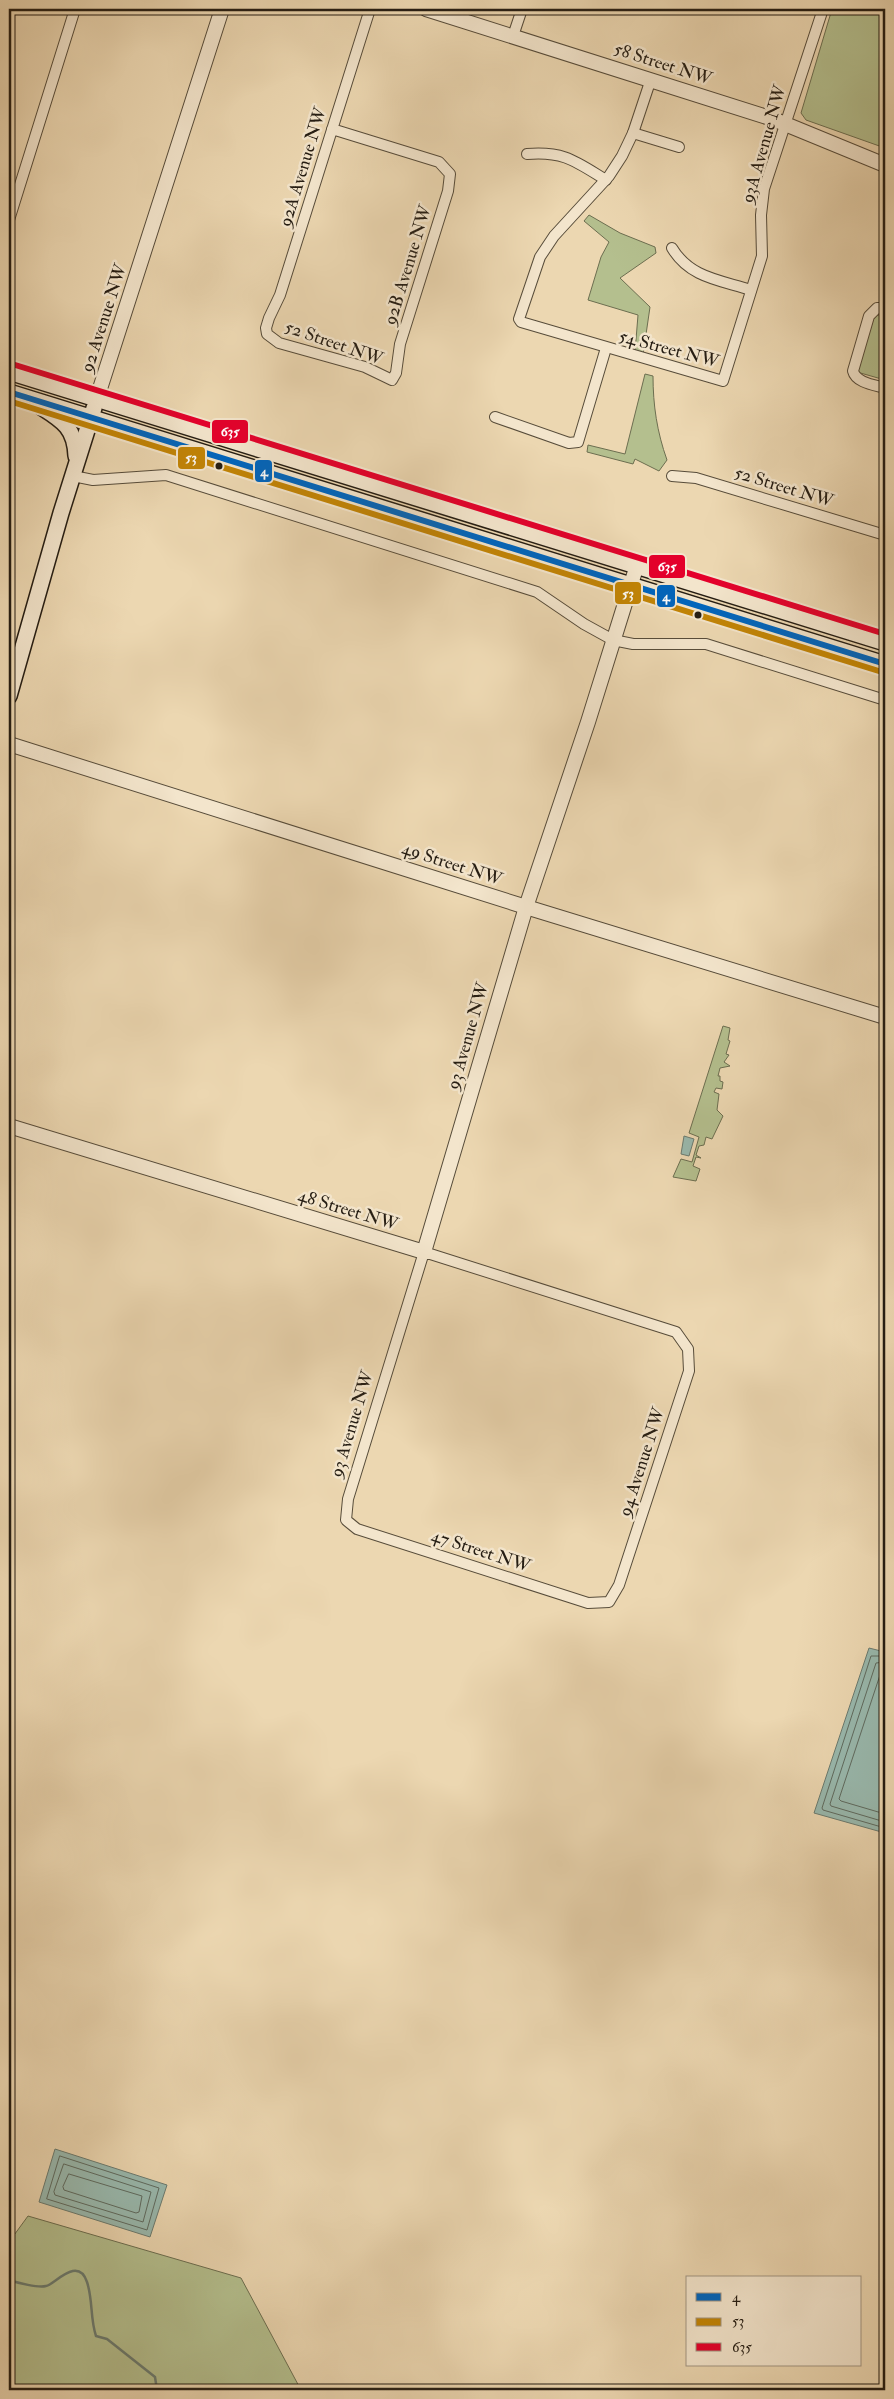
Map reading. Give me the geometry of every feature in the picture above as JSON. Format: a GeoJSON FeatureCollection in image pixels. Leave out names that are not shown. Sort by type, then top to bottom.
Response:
{"type":"FeatureCollection","features":[{"type":"Feature","properties":{"kind":"main road"},"geometry":{"type":"LineString","coordinates":[[9,372],[885,643]]}},
{"type":"Feature","properties":{"kind":"main road"},"geometry":{"type":"LineString","coordinates":[[9,392],[885,664]]}},
{"type":"Feature","properties":{"kind":"main road"},"geometry":{"type":"LineString","coordinates":[[25,397],[70,428],[76,446],[75,470]]}},
{"type":"Feature","properties":{"kind":"main road","name":"92 Avenue NW"},"geometry":{"type":"LineString","coordinates":[[9,696],[97,398]]}},
{"type":"Feature","properties":{"kind":"street"},"geometry":{"type":"LineString","coordinates":[[9,220],[75,9]]}},
{"type":"Feature","properties":{"kind":"street","name":"92 Avenue NW"},"geometry":{"type":"LineString","coordinates":[[97,398],[222,9]]}},
{"type":"Feature","properties":{"kind":"street","name":"92A Avenue NW"},"geometry":{"type":"LineString","coordinates":[[267,334],[266,328],[269,318],[280,295],[370,9]]}},
{"type":"Feature","properties":{"kind":"street","name":"58 Street NW"},"geometry":{"type":"LineString","coordinates":[[426,9],[651,79],[786,124],[885,165]]}},
{"type":"Feature","properties":{"kind":"street"},"geometry":{"type":"LineString","coordinates":[[513,36],[522,9]]}},
{"type":"Feature","properties":{"kind":"street","name":"93A Avenue NW"},"geometry":{"type":"LineString","coordinates":[[723,380],[762,256],[762,198],[823,9]]}},
{"type":"Feature","properties":{"kind":"street"},"geometry":{"type":"LineString","coordinates":[[527,154],[546,152],[566,156],[606,180],[622,156],[633,133],[651,79]]}},
{"type":"Feature","properties":{"kind":"street","name":"92B Avenue NW"},"geometry":{"type":"LineString","coordinates":[[332,129],[439,162],[450,174],[451,180],[400,344],[395,377],[392,380]]}},
{"type":"Feature","properties":{"kind":"street"},"geometry":{"type":"LineString","coordinates":[[633,133],[679,147]]}},
{"type":"Feature","properties":{"kind":"street","name":"54 Street NW"},"geometry":{"type":"LineString","coordinates":[[606,180],[554,236],[540,256],[519,319],[521,322],[606,348],[723,380]]}},
{"type":"Feature","properties":{"kind":"street"},"geometry":{"type":"LineString","coordinates":[[672,248],[686,266],[699,274],[751,290]]}},
{"type":"Feature","properties":{"kind":"street"},"geometry":{"type":"LineString","coordinates":[[881,308],[869,316],[854,368],[855,377],[885,388]]}},
{"type":"Feature","properties":{"kind":"street","name":"52 Street NW"},"geometry":{"type":"LineString","coordinates":[[267,334],[279,343],[365,367],[392,380]]}},
{"type":"Feature","properties":{"kind":"street","name":"54 Street NW"},"geometry":{"type":"LineString","coordinates":[[495,417],[569,443],[578,442],[606,348]]}},
{"type":"Feature","properties":{"kind":"street"},"geometry":{"type":"LineString","coordinates":[[75,470],[93,480],[166,475],[537,592],[584,624],[613,640],[633,644],[706,644],[885,700]]}},
{"type":"Feature","properties":{"kind":"street","name":"52 Street NW"},"geometry":{"type":"LineString","coordinates":[[672,476],[696,478],[885,535]]}},
{"type":"Feature","properties":{"kind":"street","name":"93 Avenue NW"},"geometry":{"type":"LineString","coordinates":[[346,1520],[348,1499],[424,1252],[526,907],[637,565]]}},
{"type":"Feature","properties":{"kind":"street","name":"49 Street NW"},"geometry":{"type":"LineString","coordinates":[[9,744],[526,907],[885,1017]]}},
{"type":"Feature","properties":{"kind":"street","name":"48 Street NW"},"geometry":{"type":"LineString","coordinates":[[9,1126],[424,1252],[676,1332]]}},
{"type":"Feature","properties":{"kind":"street","name":"94 Avenue NW"},"geometry":{"type":"LineString","coordinates":[[609,1602],[619,1585],[689,1371],[688,1349],[676,1332]]}},
{"type":"Feature","properties":{"kind":"street","name":"47 Street NW"},"geometry":{"type":"LineString","coordinates":[[346,1520],[358,1529],[588,1604],[609,1602]]}},
{"type":"Feature","properties":{"kind":"green space"},"geometry":{"type":"Polygon","coordinates":[[[832,9],[885,9],[885,148],[806,120],[801,113],[832,9]]]}},
{"type":"Feature","properties":{"kind":"green space"},"geometry":{"type":"Polygon","coordinates":[[[589,215],[620,233],[655,247],[656,253],[620,278],[650,307],[643,355],[635,352],[638,315],[588,300],[601,257],[609,242],[584,221],[589,215]]]}},
{"type":"Feature","properties":{"kind":"green space"},"geometry":{"type":"Polygon","coordinates":[[[875,314],[885,317],[885,380],[857,372],[875,314]]]}},
{"type":"Feature","properties":{"kind":"green space"},"geometry":{"type":"Polygon","coordinates":[[[645,374],[653,376],[656,418],[667,460],[659,471],[635,459],[633,464],[587,452],[588,445],[625,454],[645,374]]]}},
{"type":"Feature","properties":{"kind":"green space"},"geometry":{"type":"Polygon","coordinates":[[[723,1026],[730,1028],[728,1040],[730,1041],[726,1054],[729,1055],[724,1062],[730,1066],[720,1068],[718,1076],[720,1076],[720,1081],[723,1082],[722,1089],[716,1088],[714,1092],[719,1094],[717,1110],[723,1116],[712,1139],[706,1137],[704,1145],[699,1146],[696,1155],[701,1158],[696,1157],[693,1166],[700,1169],[696,1181],[673,1177],[681,1159],[692,1162],[699,1137],[689,1133],[723,1026]]]}},
{"type":"Feature","properties":{"kind":"green space"},"geometry":{"type":"Polygon","coordinates":[[[28,2216],[241,2278],[301,2390],[9,2390],[9,2242],[28,2216]]]}},
{"type":"Feature","properties":{"kind":"water"},"geometry":{"type":"Polygon","coordinates":[[[684,1136],[694,1139],[689,1156],[681,1154],[684,1136]]]}},
{"type":"Feature","properties":{"kind":"water"},"geometry":{"type":"Polygon","coordinates":[[[869,1648],[885,1652],[885,1833],[814,1813],[869,1648]]]}},
{"type":"Feature","properties":{"kind":"water"},"geometry":{"type":"Polygon","coordinates":[[[55,2149],[167,2185],[150,2237],[39,2202],[55,2149]]]}},
{"type":"Feature","properties":{"kind":"waterway"},"geometry":{"type":"LineString","coordinates":[[9,2280],[28,2285],[46,2286],[72,2271],[78,2271],[83,2274],[89,2289],[96,2336],[107,2339],[155,2377],[157,2390]]}},
{"type":"Feature","properties":{"kind":"transit line","name":"635"},"geometry":{"type":"LineString","coordinates":[[12,364],[885,634]]}},
{"type":"Feature","properties":{"kind":"transit line","name":"4"},"geometry":{"type":"LineString","coordinates":[[9,392],[885,664]]}},
{"type":"Feature","properties":{"kind":"transit line","name":"53"},"geometry":{"type":"LineString","coordinates":[[9,401],[882,672]]}}]}
